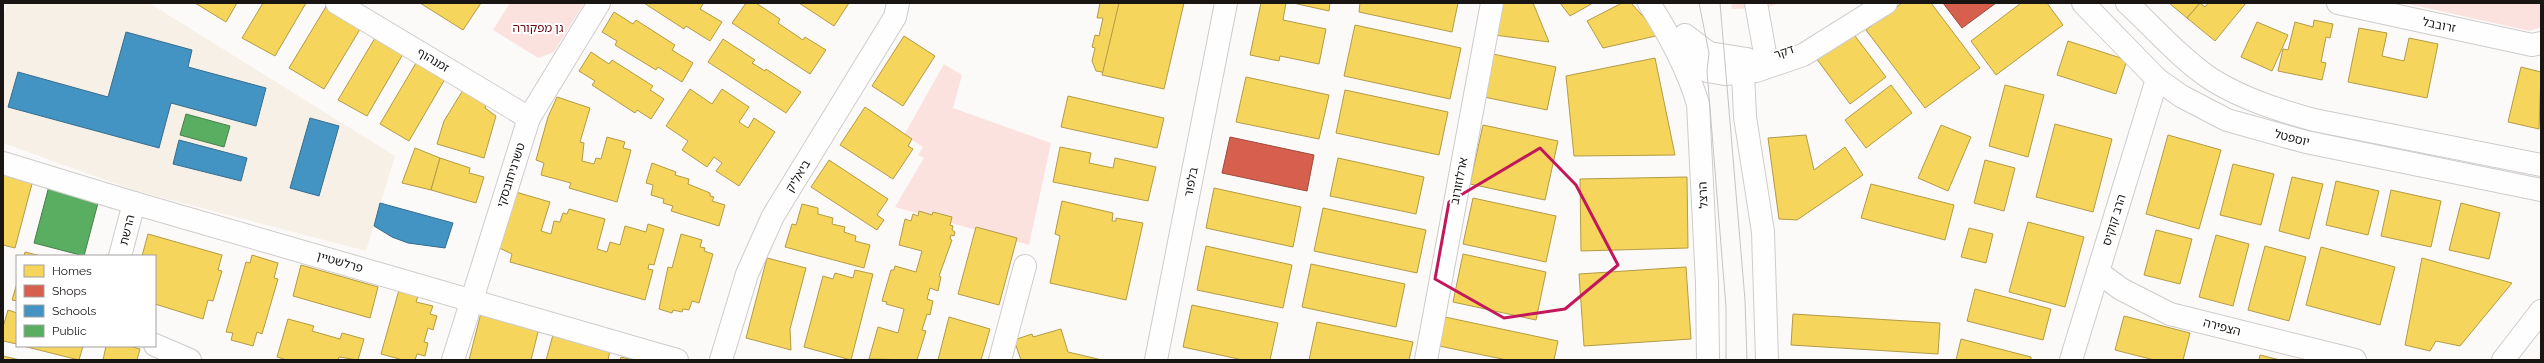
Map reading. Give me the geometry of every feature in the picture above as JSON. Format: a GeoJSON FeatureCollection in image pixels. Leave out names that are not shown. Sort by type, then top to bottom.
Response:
{"type":"FeatureCollection","features":[{"type":"Feature","properties":{"kind":"street","name":"זמנהוף"},"geometry":{"type":"LineString","coordinates":[[337,3],[529,118]]}},
{"type":"Feature","properties":{"kind":"street","name":"טשרניחובסקי"},"geometry":{"type":"LineString","coordinates":[[453,360],[529,118],[599,3]]}},
{"type":"Feature","properties":{"kind":"street","name":"ביאליק"},"geometry":{"type":"LineString","coordinates":[[722,360],[747,274],[773,216],[895,17],[898,3]]}},
{"type":"Feature","properties":{"kind":"street","name":"בלפור"},"geometry":{"type":"LineString","coordinates":[[1156,360],[1226,3]]}},
{"type":"Feature","properties":{"kind":"street","name":"ארלוזורוב"},"geometry":{"type":"LineString","coordinates":[[1426,360],[1492,3]]}},
{"type":"Feature","properties":{"kind":"street","name":"הרצל"},"geometry":{"type":"LineString","coordinates":[[1649,3],[1670,36],[1692,82],[1698,104],[1708,283],[1708,360]]}},
{"type":"Feature","properties":{"kind":"street"},"geometry":{"type":"LineString","coordinates":[[1657,3],[1690,41],[1708,53],[1738,66],[1763,232],[1768,323],[1767,360]]}},
{"type":"Feature","properties":{"kind":"street"},"geometry":{"type":"LineString","coordinates":[[1756,3],[1766,59]]}},
{"type":"Feature","properties":{"kind":"street","name":"דקר"},"geometry":{"type":"LineString","coordinates":[[1738,66],[1767,68],[1803,55],[1832,34],[1886,3]]}},
{"type":"Feature","properties":{"kind":"street","name":"יוספטל"},"geometry":{"type":"LineString","coordinates":[[2083,3],[2157,79],[2204,109],[2226,120],[2264,131],[2536,192]]}},
{"type":"Feature","properties":{"kind":"street","name":"יוספטל"},"geometry":{"type":"LineString","coordinates":[[2127,3],[2190,62],[2211,79],[2251,100],[2314,120],[2541,165]]}},
{"type":"Feature","properties":{"kind":"street","name":"זרובבל"},"geometry":{"type":"LineString","coordinates":[[2338,3],[2532,45],[2541,43]]}},
{"type":"Feature","properties":{"kind":"street","name":"דקר"},"geometry":{"type":"LineString","coordinates":[[1738,66],[1766,59],[1832,34]]}},
{"type":"Feature","properties":{"kind":"street","name":"הרצל"},"geometry":{"type":"LineString","coordinates":[[1670,36],[1690,58],[1707,72],[1725,74],[1738,66]]}},
{"type":"Feature","properties":{"kind":"street"},"geometry":{"type":"LineString","coordinates":[[1745,117],[1755,89],[1763,78],[1776,68],[1803,55]]}},
{"type":"Feature","properties":{"kind":"street","name":"הרב קוקיס"},"geometry":{"type":"LineString","coordinates":[[2071,360],[2157,79]]}},
{"type":"Feature","properties":{"kind":"street","name":"פרלשטיין"},"geometry":{"type":"LineString","coordinates":[[3,163],[134,203],[677,360]]}},
{"type":"Feature","properties":{"kind":"street","name":"הרשת"},"geometry":{"type":"LineString","coordinates":[[120,255],[134,203]]}},
{"type":"Feature","properties":{"kind":"street"},"geometry":{"type":"LineString","coordinates":[[1000,360],[1026,266]]}},
{"type":"Feature","properties":{"kind":"street","name":"הצפירה"},"geometry":{"type":"LineString","coordinates":[[2098,272],[2121,289],[2170,314],[2355,360]]}},
{"type":"Feature","properties":{"kind":"street"},"geometry":{"type":"LineString","coordinates":[[2503,360],[2541,311]]}},
{"type":"Feature","properties":{"kind":"street"},"geometry":{"type":"LineString","coordinates":[[156,345],[190,360]]}},
{"type":"Feature","properties":{"kind":"highlighted area"},"geometry":{"type":"Polygon","coordinates":[[[1540,148],[1576,185],[1618,265],[1565,309],[1504,318],[1435,279],[1449,202],[1540,148]]]}},
{"type":"Feature","properties":{"kind":"shaded area"},"geometry":{"type":"Polygon","coordinates":[[[7,3],[149,3],[395,156],[366,251],[136,191],[3,143],[3,20],[7,3]]]}},
{"type":"Feature","properties":{"kind":"green space","name":"גן מפקורה"},"geometry":{"type":"Polygon","coordinates":[[[510,3],[584,3],[554,52],[538,58],[493,30],[510,3]]]}},
{"type":"Feature","properties":{"kind":"green space"},"geometry":{"type":"Polygon","coordinates":[[[1731,3],[1781,3],[1766,8],[1732,9],[1731,3]]]}},
{"type":"Feature","properties":{"kind":"green space"},"geometry":{"type":"Polygon","coordinates":[[[2404,3],[2541,3],[2541,27],[2530,31],[2404,3]]]}},
{"type":"Feature","properties":{"kind":"green space"},"geometry":{"type":"Polygon","coordinates":[[[944,64],[962,75],[953,108],[1051,143],[1029,245],[895,207],[924,158],[918,155],[923,147],[904,135],[944,64]]]}},
{"type":"Feature","properties":{"kind":"building: Homes"},"geometry":{"type":"Polygon","coordinates":[[[195,3],[237,3],[226,22],[195,3]]]}},
{"type":"Feature","properties":{"kind":"building: Homes"},"geometry":{"type":"Polygon","coordinates":[[[263,3],[306,3],[275,56],[242,38],[263,3]]]}},
{"type":"Feature","properties":{"kind":"building: Homes"},"geometry":{"type":"Polygon","coordinates":[[[420,3],[481,3],[463,30],[420,3]]]}},
{"type":"Feature","properties":{"kind":"building: Homes"},"geometry":{"type":"Polygon","coordinates":[[[644,3],[701,3],[703,4],[700,9],[722,22],[710,41],[686,26],[684,29],[644,3]]]}},
{"type":"Feature","properties":{"kind":"building: Homes"},"geometry":{"type":"Polygon","coordinates":[[[746,3],[756,3],[780,19],[778,23],[803,40],[805,37],[826,50],[810,74],[732,23],[746,3]]]}},
{"type":"Feature","properties":{"kind":"building: Homes"},"geometry":{"type":"Polygon","coordinates":[[[799,3],[849,3],[834,26],[799,3]]]}},
{"type":"Feature","properties":{"kind":"building: Homes"},"geometry":{"type":"Polygon","coordinates":[[[1100,3],[1139,3],[1137,13],[1148,16],[1149,9],[1159,12],[1158,15],[1175,19],[1173,27],[1164,25],[1155,61],[1165,63],[1163,71],[1138,69],[1140,60],[1128,57],[1124,73],[1119,72],[1118,75],[1096,71],[1092,61],[1095,48],[1092,47],[1095,35],[1099,36],[1103,18],[1097,18],[1100,3]]]}},
{"type":"Feature","properties":{"kind":"building: Homes"},"geometry":{"type":"Polygon","coordinates":[[[1119,3],[1184,3],[1164,89],[1102,75],[1119,3]]]}},
{"type":"Feature","properties":{"kind":"building: Homes"},"geometry":{"type":"Polygon","coordinates":[[[1261,3],[1286,3],[1283,20],[1326,29],[1319,64],[1280,56],[1279,61],[1250,55],[1261,3]]]}},
{"type":"Feature","properties":{"kind":"building: Homes"},"geometry":{"type":"Polygon","coordinates":[[[1293,3],[1330,3],[1329,11],[1293,3]]]}},
{"type":"Feature","properties":{"kind":"building: Homes"},"geometry":{"type":"Polygon","coordinates":[[[1360,3],[1458,3],[1452,32],[1359,12],[1360,3]]]}},
{"type":"Feature","properties":{"kind":"building: Homes"},"geometry":{"type":"Polygon","coordinates":[[[1500,3],[1533,3],[1549,42],[1494,35],[1500,3]]]}},
{"type":"Feature","properties":{"kind":"building: Homes"},"geometry":{"type":"Polygon","coordinates":[[[1560,3],[1593,3],[1570,16],[1560,3]]]}},
{"type":"Feature","properties":{"kind":"building: Homes"},"geometry":{"type":"Polygon","coordinates":[[[1622,3],[1631,3],[1660,35],[1603,48],[1587,21],[1622,3]]]}},
{"type":"Feature","properties":{"kind":"building: Homes"},"geometry":{"type":"Polygon","coordinates":[[[1902,3],[1931,3],[1980,68],[1925,108],[1866,30],[1902,3]]]}},
{"type":"Feature","properties":{"kind":"building: Homes"},"geometry":{"type":"Polygon","coordinates":[[[2021,3],[2047,3],[2063,25],[1996,75],[1971,41],[2021,3]]]}},
{"type":"Feature","properties":{"kind":"building: Homes"},"geometry":{"type":"Polygon","coordinates":[[[2169,3],[2200,3],[2187,18],[2169,3]]]}},
{"type":"Feature","properties":{"kind":"building: Homes"},"geometry":{"type":"Polygon","coordinates":[[[2200,3],[2205,7],[2208,3],[2246,3],[2215,41],[2187,18],[2200,3]]]}},
{"type":"Feature","properties":{"kind":"building: Homes"},"geometry":{"type":"Polygon","coordinates":[[[327,5],[362,26],[324,89],[289,68],[327,5]]]}},
{"type":"Feature","properties":{"kind":"building: Homes"},"geometry":{"type":"Polygon","coordinates":[[[614,12],[633,24],[636,20],[675,45],[672,50],[693,63],[682,82],[658,67],[656,70],[615,45],[617,41],[602,32],[614,12]]]}},
{"type":"Feature","properties":{"kind":"building: Homes"},"geometry":{"type":"Polygon","coordinates":[[[2314,20],[2333,24],[2330,38],[2326,37],[2321,62],[2326,63],[2322,80],[2278,71],[2283,49],[2288,50],[2295,22],[2313,27],[2314,20]]]}},
{"type":"Feature","properties":{"kind":"building: Homes"},"geometry":{"type":"Polygon","coordinates":[[[2257,22],[2288,35],[2272,71],[2241,57],[2257,22]]]}},
{"type":"Feature","properties":{"kind":"building: Homes"},"geometry":{"type":"Polygon","coordinates":[[[1355,25],[1461,48],[1450,99],[1344,76],[1355,25]]]}},
{"type":"Feature","properties":{"kind":"building: Homes"},"geometry":{"type":"Polygon","coordinates":[[[2359,28],[2387,33],[2382,56],[2404,61],[2409,38],[2438,44],[2427,98],[2348,82],[2359,28]]]}},
{"type":"Feature","properties":{"kind":"building: Homes"},"geometry":{"type":"Polygon","coordinates":[[[1852,32],[1886,77],[1850,104],[1816,58],[1852,32]]]}},
{"type":"Feature","properties":{"kind":"building: Homes"},"geometry":{"type":"Polygon","coordinates":[[[904,36],[935,56],[903,106],[872,86],[904,36]]]}},
{"type":"Feature","properties":{"kind":"building: Homes"},"geometry":{"type":"Polygon","coordinates":[[[375,38],[403,54],[367,116],[338,100],[375,38]]]}},
{"type":"Feature","properties":{"kind":"building: Homes"},"geometry":{"type":"Polygon","coordinates":[[[723,39],[755,60],[752,63],[765,71],[766,69],[801,92],[786,113],[708,62],[723,39]]]}},
{"type":"Feature","properties":{"kind":"building: Homes"},"geometry":{"type":"Polygon","coordinates":[[[2068,41],[2127,60],[2116,94],[2057,75],[2068,41]]]}},
{"type":"Feature","properties":{"kind":"building: Homes"},"geometry":{"type":"Polygon","coordinates":[[[591,52],[609,64],[612,60],[653,86],[650,90],[664,99],[651,119],[637,110],[635,113],[592,85],[595,81],[579,71],[591,52]]]}},
{"type":"Feature","properties":{"kind":"building: Homes"},"geometry":{"type":"Polygon","coordinates":[[[1493,54],[1556,67],[1547,110],[1484,97],[1493,54]]]}},
{"type":"Feature","properties":{"kind":"building: Homes"},"geometry":{"type":"Polygon","coordinates":[[[1655,58],[1675,155],[1574,156],[1566,76],[1655,58]]]}},
{"type":"Feature","properties":{"kind":"building: Homes"},"geometry":{"type":"Polygon","coordinates":[[[416,63],[445,79],[409,141],[380,124],[416,63]]]}},
{"type":"Feature","properties":{"kind":"building: Homes"},"geometry":{"type":"Polygon","coordinates":[[[2521,67],[2541,72],[2539,129],[2508,122],[2521,67]]]}},
{"type":"Feature","properties":{"kind":"building: Homes"},"geometry":{"type":"Polygon","coordinates":[[[1246,77],[1329,95],[1319,139],[1236,122],[1246,77]]]}},
{"type":"Feature","properties":{"kind":"building: Homes"},"geometry":{"type":"Polygon","coordinates":[[[1891,85],[1912,113],[1866,148],[1845,120],[1891,85]]]}},
{"type":"Feature","properties":{"kind":"building: Homes"},"geometry":{"type":"Polygon","coordinates":[[[2005,85],[2044,95],[2028,157],[1989,146],[2005,85]]]}},
{"type":"Feature","properties":{"kind":"building: Homes"},"geometry":{"type":"Polygon","coordinates":[[[690,89],[712,104],[722,89],[749,107],[739,122],[748,128],[754,118],[775,132],[739,186],[716,171],[722,163],[714,157],[707,167],[682,150],[688,141],[666,126],[690,89]]]}},
{"type":"Feature","properties":{"kind":"building: Homes"},"geometry":{"type":"Polygon","coordinates":[[[463,90],[486,104],[485,108],[496,116],[484,158],[437,144],[444,121],[463,90]]]}},
{"type":"Feature","properties":{"kind":"building: Homes"},"geometry":{"type":"Polygon","coordinates":[[[1345,90],[1448,112],[1439,155],[1336,133],[1345,90]]]}},
{"type":"Feature","properties":{"kind":"building: Homes"},"geometry":{"type":"Polygon","coordinates":[[[1068,96],[1164,118],[1157,148],[1061,127],[1068,96]]]}},
{"type":"Feature","properties":{"kind":"building: Homes"},"geometry":{"type":"Polygon","coordinates":[[[557,97],[590,108],[580,142],[584,143],[582,161],[594,164],[596,158],[601,159],[607,137],[625,142],[623,148],[631,150],[617,202],[569,188],[571,183],[541,175],[544,163],[536,160],[548,117],[557,97]]]}},
{"type":"Feature","properties":{"kind":"building: Homes"},"geometry":{"type":"Polygon","coordinates":[[[865,107],[912,139],[908,146],[913,149],[893,179],[840,145],[865,107]]]}},
{"type":"Feature","properties":{"kind":"building: Homes"},"geometry":{"type":"Polygon","coordinates":[[[2055,124],[2112,139],[2093,212],[2036,197],[2055,124]]]}},
{"type":"Feature","properties":{"kind":"building: Homes"},"geometry":{"type":"Polygon","coordinates":[[[1483,125],[1558,141],[1545,200],[1470,184],[1483,125]]]}},
{"type":"Feature","properties":{"kind":"building: Homes"},"geometry":{"type":"Polygon","coordinates":[[[1941,125],[1971,137],[1948,191],[1918,178],[1941,125]]]}},
{"type":"Feature","properties":{"kind":"building: Homes"},"geometry":{"type":"Polygon","coordinates":[[[1806,135],[1814,170],[1845,147],[1863,175],[1797,220],[1779,219],[1768,138],[1806,135]]]}},
{"type":"Feature","properties":{"kind":"building: Homes"},"geometry":{"type":"Polygon","coordinates":[[[2168,135],[2221,150],[2199,229],[2146,214],[2168,135]]]}},
{"type":"Feature","properties":{"kind":"building: Homes"},"geometry":{"type":"Polygon","coordinates":[[[1060,147],[1091,153],[1089,163],[1113,168],[1115,158],[1156,167],[1148,201],[1053,182],[1060,147]]]}},
{"type":"Feature","properties":{"kind":"building: Homes"},"geometry":{"type":"Polygon","coordinates":[[[415,148],[440,158],[431,190],[402,183],[415,148]]]}},
{"type":"Feature","properties":{"kind":"building: Homes"},"geometry":{"type":"Polygon","coordinates":[[[440,158],[470,168],[469,173],[484,177],[476,203],[431,190],[440,158]]]}},
{"type":"Feature","properties":{"kind":"building: Homes"},"geometry":{"type":"Polygon","coordinates":[[[1338,158],[1424,177],[1416,214],[1330,196],[1338,158]]]}},
{"type":"Feature","properties":{"kind":"building: Homes"},"geometry":{"type":"Polygon","coordinates":[[[829,160],[888,199],[877,215],[884,220],[877,230],[811,187],[829,160]]]}},
{"type":"Feature","properties":{"kind":"building: Homes"},"geometry":{"type":"Polygon","coordinates":[[[1985,160],[2015,168],[2004,211],[1974,203],[1985,160]]]}},
{"type":"Feature","properties":{"kind":"building: Homes"},"geometry":{"type":"Polygon","coordinates":[[[652,163],[676,172],[675,175],[689,179],[688,184],[710,193],[710,196],[714,197],[712,201],[725,205],[719,226],[671,211],[673,206],[663,203],[664,199],[651,195],[653,185],[646,183],[652,163]]]}},
{"type":"Feature","properties":{"kind":"building: Homes"},"geometry":{"type":"Polygon","coordinates":[[[2233,164],[2274,174],[2261,225],[2220,215],[2233,164]]]}},
{"type":"Feature","properties":{"kind":"building: Homes"},"geometry":{"type":"Polygon","coordinates":[[[3,171],[33,180],[15,248],[3,245],[3,171]]]}},
{"type":"Feature","properties":{"kind":"building: Homes"},"geometry":{"type":"Polygon","coordinates":[[[1687,177],[1688,248],[1581,251],[1580,179],[1687,177]]]}},
{"type":"Feature","properties":{"kind":"building: Homes"},"geometry":{"type":"Polygon","coordinates":[[[2292,177],[2323,184],[2309,239],[2279,231],[2292,177]]]}},
{"type":"Feature","properties":{"kind":"building: Homes"},"geometry":{"type":"Polygon","coordinates":[[[2336,181],[2379,191],[2368,235],[2326,225],[2336,181]]]}},
{"type":"Feature","properties":{"kind":"building: Homes"},"geometry":{"type":"Polygon","coordinates":[[[1871,184],[1954,205],[1945,240],[1861,218],[1871,184]]]}},
{"type":"Feature","properties":{"kind":"building: Homes"},"geometry":{"type":"Polygon","coordinates":[[[1214,188],[1301,207],[1293,247],[1206,228],[1214,188]]]}},
{"type":"Feature","properties":{"kind":"building: Homes"},"geometry":{"type":"Polygon","coordinates":[[[509,190],[550,202],[541,231],[551,234],[554,221],[560,222],[563,213],[567,214],[569,209],[605,219],[597,249],[607,252],[610,242],[620,245],[625,226],[646,232],[648,224],[664,229],[654,265],[649,264],[648,269],[653,270],[645,300],[510,262],[512,254],[495,246],[509,190]]]}},
{"type":"Feature","properties":{"kind":"building: Homes"},"geometry":{"type":"Polygon","coordinates":[[[2391,190],[2441,201],[2431,247],[2381,236],[2391,190]]]}},
{"type":"Feature","properties":{"kind":"building: Homes"},"geometry":{"type":"Polygon","coordinates":[[[1473,198],[1556,216],[1546,262],[1463,244],[1473,198]]]}},
{"type":"Feature","properties":{"kind":"building: Homes"},"geometry":{"type":"Polygon","coordinates":[[[1062,201],[1113,213],[1112,221],[1116,221],[1116,218],[1143,223],[1126,300],[1050,283],[1060,236],[1055,234],[1062,201]]]}},
{"type":"Feature","properties":{"kind":"building: Homes"},"geometry":{"type":"Polygon","coordinates":[[[2461,203],[2500,213],[2489,259],[2449,250],[2461,203]]]}},
{"type":"Feature","properties":{"kind":"building: Homes"},"geometry":{"type":"Polygon","coordinates":[[[802,204],[818,208],[818,214],[833,218],[832,224],[845,227],[844,232],[856,236],[855,241],[870,245],[864,268],[785,247],[792,224],[796,225],[802,204]]]}},
{"type":"Feature","properties":{"kind":"building: Homes"},"geometry":{"type":"Polygon","coordinates":[[[1323,208],[1426,230],[1417,273],[1314,251],[1323,208]]]}},
{"type":"Feature","properties":{"kind":"building: Homes"},"geometry":{"type":"Polygon","coordinates":[[[919,211],[932,215],[933,212],[952,217],[950,225],[953,226],[952,230],[955,232],[954,236],[951,235],[950,239],[952,240],[939,276],[941,277],[938,291],[930,288],[927,299],[933,301],[930,315],[927,314],[922,330],[926,331],[917,360],[869,359],[878,327],[898,333],[904,309],[886,304],[887,302],[882,301],[891,270],[894,270],[895,266],[916,272],[922,251],[899,245],[905,219],[911,221],[913,214],[918,216],[919,211]]]}},
{"type":"Feature","properties":{"kind":"building: Homes"},"geometry":{"type":"Polygon","coordinates":[[[2028,222],[2084,237],[2065,307],[2009,292],[2028,222]]]}},
{"type":"Feature","properties":{"kind":"building: Homes"},"geometry":{"type":"Polygon","coordinates":[[[976,227],[1017,238],[999,305],[958,294],[976,227]]]}},
{"type":"Feature","properties":{"kind":"building: Homes"},"geometry":{"type":"Polygon","coordinates":[[[1969,228],[1993,234],[1986,263],[1961,257],[1969,228]]]}},
{"type":"Feature","properties":{"kind":"building: Homes"},"geometry":{"type":"Polygon","coordinates":[[[2156,230],[2192,239],[2180,284],[2144,275],[2156,230]]]}},
{"type":"Feature","properties":{"kind":"building: Homes"},"geometry":{"type":"Polygon","coordinates":[[[148,234],[222,255],[218,270],[222,271],[213,301],[208,300],[203,319],[156,304],[156,255],[142,255],[148,234]]]}},
{"type":"Feature","properties":{"kind":"building: Homes"},"geometry":{"type":"Polygon","coordinates":[[[681,234],[702,240],[700,247],[705,248],[704,251],[713,254],[699,303],[692,301],[689,310],[683,309],[682,312],[673,310],[672,313],[659,309],[668,267],[672,268],[681,234]]]}},
{"type":"Feature","properties":{"kind":"building: Homes"},"geometry":{"type":"Polygon","coordinates":[[[2216,235],[2249,244],[2233,306],[2199,297],[2216,235]]]}},
{"type":"Feature","properties":{"kind":"building: Homes"},"geometry":{"type":"Polygon","coordinates":[[[1206,246],[1292,265],[1283,308],[1197,290],[1206,246]]]}},
{"type":"Feature","properties":{"kind":"building: Homes"},"geometry":{"type":"Polygon","coordinates":[[[2265,246],[2306,257],[2289,321],[2248,310],[2265,246]]]}},
{"type":"Feature","properties":{"kind":"building: Homes"},"geometry":{"type":"Polygon","coordinates":[[[2321,247],[2395,267],[2380,325],[2306,305],[2321,247]]]}},
{"type":"Feature","properties":{"kind":"building: Homes"},"geometry":{"type":"Polygon","coordinates":[[[25,252],[37,255],[24,255],[25,252]]]}},
{"type":"Feature","properties":{"kind":"building: Homes"},"geometry":{"type":"Polygon","coordinates":[[[1463,254],[1546,272],[1536,320],[1453,302],[1463,254]]]}},
{"type":"Feature","properties":{"kind":"building: Homes"},"geometry":{"type":"Polygon","coordinates":[[[252,255],[278,263],[274,278],[278,279],[262,334],[257,332],[253,346],[231,340],[233,333],[226,332],[246,262],[250,263],[252,255]]]}},
{"type":"Feature","properties":{"kind":"building: Homes"},"geometry":{"type":"Polygon","coordinates":[[[767,258],[806,268],[790,329],[791,350],[746,338],[767,258]]]}},
{"type":"Feature","properties":{"kind":"building: Homes"},"geometry":{"type":"Polygon","coordinates":[[[2422,258],[2512,283],[2460,346],[2436,341],[2430,351],[2405,345],[2422,258]]]}},
{"type":"Feature","properties":{"kind":"building: Homes"},"geometry":{"type":"Polygon","coordinates":[[[1311,264],[1405,284],[1396,327],[1302,307],[1311,264]]]}},
{"type":"Feature","properties":{"kind":"building: Homes"},"geometry":{"type":"Polygon","coordinates":[[[301,265],[378,287],[370,318],[293,296],[301,265]]]}},
{"type":"Feature","properties":{"kind":"building: Homes"},"geometry":{"type":"Polygon","coordinates":[[[1686,267],[1691,339],[1584,346],[1579,274],[1686,267]]]}},
{"type":"Feature","properties":{"kind":"building: Homes"},"geometry":{"type":"Polygon","coordinates":[[[855,270],[873,274],[851,360],[804,347],[823,276],[833,279],[835,273],[853,278],[855,270]]]}},
{"type":"Feature","properties":{"kind":"building: Homes"},"geometry":{"type":"Polygon","coordinates":[[[16,286],[16,301],[12,300],[16,286]]]}},
{"type":"Feature","properties":{"kind":"building: Homes"},"geometry":{"type":"Polygon","coordinates":[[[1975,289],[2051,309],[2043,340],[1967,321],[1975,289]]]}},
{"type":"Feature","properties":{"kind":"building: Homes"},"geometry":{"type":"Polygon","coordinates":[[[399,290],[418,296],[416,302],[433,306],[430,314],[437,316],[433,330],[428,328],[424,342],[428,343],[425,356],[417,354],[415,360],[403,360],[381,354],[399,290]]]}},
{"type":"Feature","properties":{"kind":"building: Homes"},"geometry":{"type":"Polygon","coordinates":[[[1192,305],[1278,323],[1270,360],[1243,360],[1183,347],[1192,305]]]}},
{"type":"Feature","properties":{"kind":"building: Homes"},"geometry":{"type":"Polygon","coordinates":[[[482,309],[540,324],[531,360],[469,360],[482,309]]]}},
{"type":"Feature","properties":{"kind":"building: Homes"},"geometry":{"type":"Polygon","coordinates":[[[8,310],[16,313],[16,344],[3,341],[3,327],[8,310]]]}},
{"type":"Feature","properties":{"kind":"building: Homes"},"geometry":{"type":"Polygon","coordinates":[[[1793,314],[1940,323],[1938,354],[1791,345],[1793,314]]]}},
{"type":"Feature","properties":{"kind":"building: Homes"},"geometry":{"type":"Polygon","coordinates":[[[2124,316],[2190,333],[2183,360],[2154,360],[2115,350],[2124,316]]]}},
{"type":"Feature","properties":{"kind":"building: Homes"},"geometry":{"type":"Polygon","coordinates":[[[949,317],[990,329],[981,360],[938,360],[949,317]]]}},
{"type":"Feature","properties":{"kind":"building: Homes"},"geometry":{"type":"Polygon","coordinates":[[[1445,317],[1558,341],[1554,360],[1507,360],[1439,346],[1445,317]]]}},
{"type":"Feature","properties":{"kind":"building: Homes"},"geometry":{"type":"Polygon","coordinates":[[[288,319],[314,326],[312,331],[340,339],[342,333],[364,339],[358,360],[339,357],[338,360],[287,360],[277,357],[288,319]]]}},
{"type":"Feature","properties":{"kind":"building: Homes"},"geometry":{"type":"Polygon","coordinates":[[[1317,322],[1413,342],[1409,360],[1309,360],[1317,322]]]}},
{"type":"Feature","properties":{"kind":"building: Homes"},"geometry":{"type":"Polygon","coordinates":[[[1061,329],[1068,352],[1102,360],[1021,360],[1014,340],[1032,334],[1033,337],[1061,329]]]}},
{"type":"Feature","properties":{"kind":"building: Homes"},"geometry":{"type":"Polygon","coordinates":[[[553,335],[610,350],[608,360],[546,360],[553,335]]]}},
{"type":"Feature","properties":{"kind":"building: Homes"},"geometry":{"type":"Polygon","coordinates":[[[1961,339],[2031,357],[2031,360],[1956,360],[1961,339]]]}},
{"type":"Feature","properties":{"kind":"building: Homes"},"geometry":{"type":"Polygon","coordinates":[[[27,347],[83,347],[79,360],[27,347]]]}},
{"type":"Feature","properties":{"kind":"building: Homes"},"geometry":{"type":"Polygon","coordinates":[[[106,347],[133,347],[140,349],[137,360],[103,360],[106,347]]]}},
{"type":"Feature","properties":{"kind":"building: Homes"},"geometry":{"type":"Polygon","coordinates":[[[2260,355],[2280,360],[2259,360],[2260,355]]]}},
{"type":"Feature","properties":{"kind":"building: Homes"},"geometry":{"type":"Polygon","coordinates":[[[3,356],[20,360],[3,360],[3,356]]]}},
{"type":"Feature","properties":{"kind":"building: Homes"},"geometry":{"type":"Polygon","coordinates":[[[621,357],[633,360],[620,360],[621,357]]]}},
{"type":"Feature","properties":{"kind":"building: Shops"},"geometry":{"type":"Polygon","coordinates":[[[1943,3],[1996,3],[1962,28],[1943,3]]]}},
{"type":"Feature","properties":{"kind":"building: Shops"},"geometry":{"type":"Polygon","coordinates":[[[1230,137],[1314,155],[1307,191],[1222,173],[1230,137]]]}},
{"type":"Feature","properties":{"kind":"building: Schools"},"geometry":{"type":"Polygon","coordinates":[[[126,32],[192,50],[188,67],[266,88],[256,126],[171,103],[159,148],[8,107],[18,72],[108,97],[126,32]]]}},
{"type":"Feature","properties":{"kind":"building: Schools"},"geometry":{"type":"Polygon","coordinates":[[[310,118],[339,126],[319,196],[290,188],[310,118]]]}},
{"type":"Feature","properties":{"kind":"building: Schools"},"geometry":{"type":"Polygon","coordinates":[[[179,140],[247,158],[241,181],[173,164],[179,140]]]}},
{"type":"Feature","properties":{"kind":"building: Schools"},"geometry":{"type":"Polygon","coordinates":[[[380,203],[453,223],[445,248],[408,243],[392,237],[374,226],[380,203]]]}},
{"type":"Feature","properties":{"kind":"building: Public"},"geometry":{"type":"Polygon","coordinates":[[[186,114],[230,126],[224,147],[180,135],[186,114]]]}},
{"type":"Feature","properties":{"kind":"building: Public"},"geometry":{"type":"Polygon","coordinates":[[[49,186],[99,199],[84,255],[34,243],[49,186]]]}},
{"type":"Feature","properties":{"kind":"tram line"},"geometry":{"type":"LineString","coordinates":[[1699,3],[1709,53],[1707,71],[1726,307],[1726,360]]}},
{"type":"Feature","properties":{"kind":"tram line"},"geometry":{"type":"LineString","coordinates":[[1720,3],[1745,300],[1747,360]]}}]}
